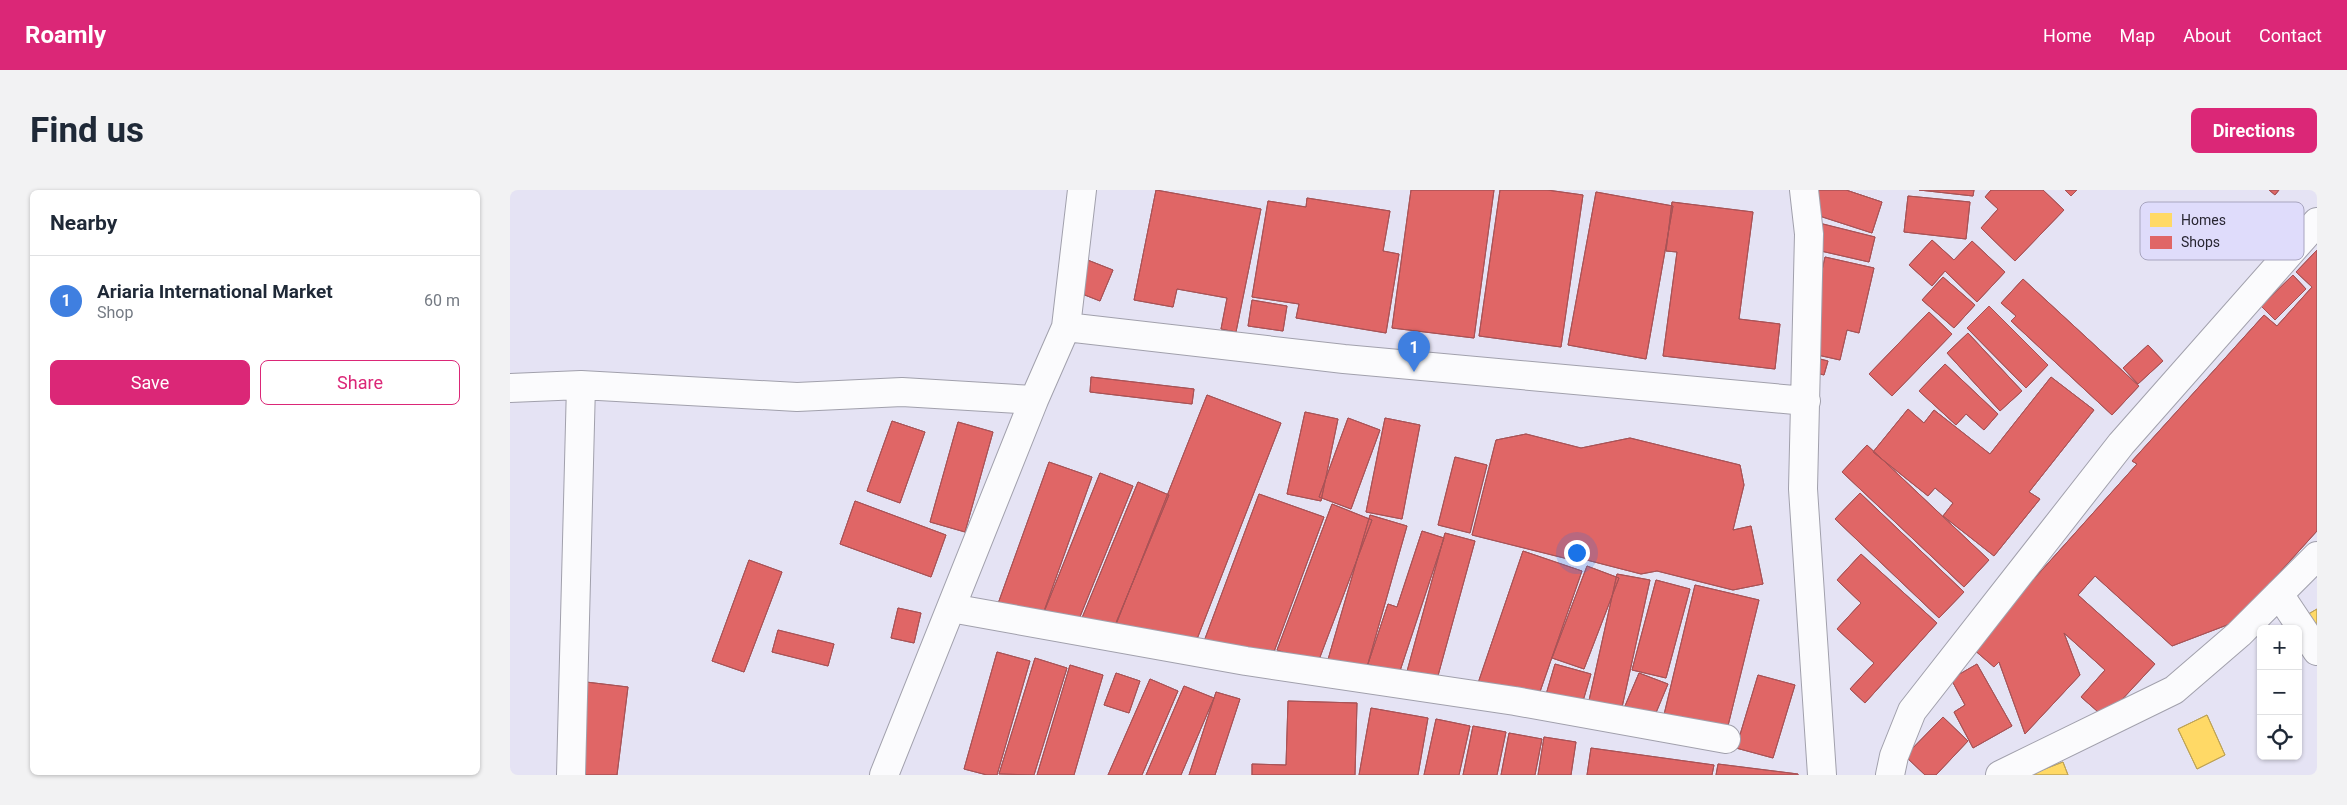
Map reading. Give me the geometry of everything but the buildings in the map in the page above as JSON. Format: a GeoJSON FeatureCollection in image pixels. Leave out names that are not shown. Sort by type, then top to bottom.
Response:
{"type":"FeatureCollection","features":[{"type":"Feature","properties":{"kind":"street"},"geometry":{"type":"LineString","coordinates":[[884,775],[1034,400],[1066,327],[1082,190]]}},
{"type":"Feature","properties":{"kind":"street"},"geometry":{"type":"LineString","coordinates":[[1804,190],[1809,234],[1803,489],[1822,775]]}},
{"type":"Feature","properties":{"kind":"street"},"geometry":{"type":"LineString","coordinates":[[2304,237],[2317,222]]}},
{"type":"Feature","properties":{"kind":"street"},"geometry":{"type":"LineString","coordinates":[[1890,775],[1894,756],[1912,711],[2120,444],[2283,260]]}},
{"type":"Feature","properties":{"kind":"street"},"geometry":{"type":"LineString","coordinates":[[1066,327],[1344,359],[1806,400]]}},
{"type":"Feature","properties":{"kind":"street"},"geometry":{"type":"LineString","coordinates":[[510,388],[581,385],[797,397],[902,392],[1034,400]]}},
{"type":"Feature","properties":{"kind":"street"},"geometry":{"type":"LineString","coordinates":[[571,775],[581,385]]}},
{"type":"Feature","properties":{"kind":"street"},"geometry":{"type":"LineString","coordinates":[[2000,775],[2174,690],[2239,634],[2316,557]]}},
{"type":"Feature","properties":{"kind":"street"},"geometry":{"type":"LineString","coordinates":[[2279,594],[2317,651]]}},
{"type":"Feature","properties":{"kind":"street"},"geometry":{"type":"LineString","coordinates":[[951,608],[1246,661],[1515,701],[1726,739]]}},
{"type":"Feature","properties":{"kind":"place","name":"Ariaria International Market"},"geometry":{"type":"Point","coordinates":[1414,372]}}]}
